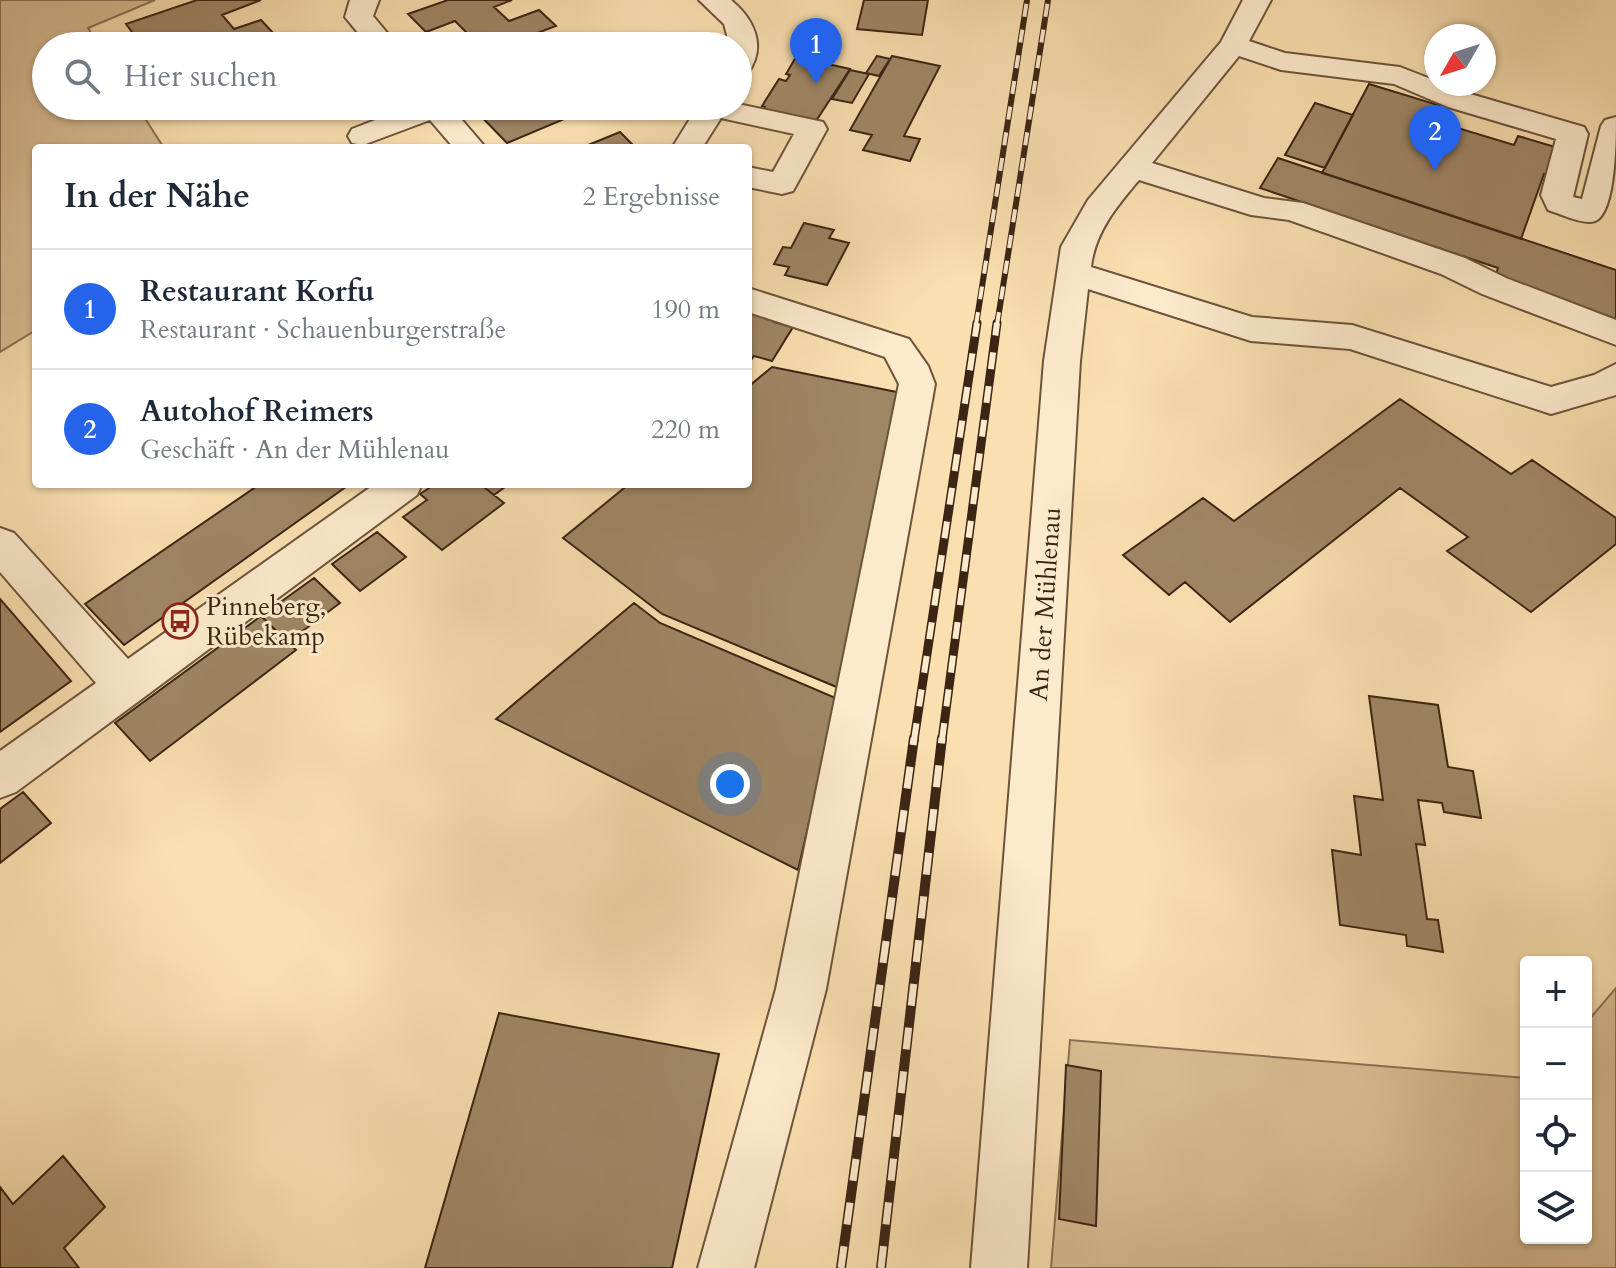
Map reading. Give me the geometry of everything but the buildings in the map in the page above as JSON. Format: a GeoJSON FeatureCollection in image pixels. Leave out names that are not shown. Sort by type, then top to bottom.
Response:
{"type":"FeatureCollection","features":[{"type":"Feature","properties":{"kind":"street"},"geometry":{"type":"LineString","coordinates":[[365,0],[361,4],[359,17],[366,32]]}},
{"type":"Feature","properties":{"kind":"street"},"geometry":{"type":"LineString","coordinates":[[721,6],[760,0]]}},
{"type":"Feature","properties":{"kind":"street","name":"An der Mühlenau"},"geometry":{"type":"LineString","coordinates":[[999,1268],[1062,361],[1077,247],[1099,207],[1233,45],[1257,0]]}},
{"type":"Feature","properties":{"kind":"street"},"geometry":{"type":"LineString","coordinates":[[721,6],[742,32]]}},
{"type":"Feature","properties":{"kind":"street"},"geometry":{"type":"LineString","coordinates":[[1233,45],[1281,61],[1424,81]]}},
{"type":"Feature","properties":{"kind":"street"},"geometry":{"type":"LineString","coordinates":[[1496,96],[1592,117]]}},
{"type":"Feature","properties":{"kind":"street"},"geometry":{"type":"LineString","coordinates":[[752,116],[812,129],[782,184],[752,178]]}},
{"type":"Feature","properties":{"kind":"street"},"geometry":{"type":"LineString","coordinates":[[363,136],[402,120]]}},
{"type":"Feature","properties":{"kind":"street"},"geometry":{"type":"LineString","coordinates":[[446,120],[467,144]]}},
{"type":"Feature","properties":{"kind":"street"},"geometry":{"type":"LineString","coordinates":[[690,144],[705,120]]}},
{"type":"Feature","properties":{"kind":"street"},"geometry":{"type":"LineString","coordinates":[[1132,167],[1262,208],[1292,210],[1453,266],[1494,286],[1616,333]]}},
{"type":"Feature","properties":{"kind":"street"},"geometry":{"type":"LineString","coordinates":[[1074,273],[1251,329],[1352,337],[1551,401],[1607,384],[1616,377]]}},
{"type":"Feature","properties":{"kind":"street"},"geometry":{"type":"LineString","coordinates":[[726,1268],[801,989],[917,384],[910,366],[897,348],[752,301]]}},
{"type":"Feature","properties":{"kind":"street"},"geometry":{"type":"LineString","coordinates":[[0,777],[397,488]]}},
{"type":"Feature","properties":{"kind":"street"},"geometry":{"type":"LineString","coordinates":[[0,544],[125,686]]}},
{"type":"Feature","properties":{"kind":"shaded area"},"geometry":{"type":"Polygon","coordinates":[[[0,0],[155,0],[88,28],[90,32],[32,32],[32,120],[146,120],[161,144],[32,144],[32,332],[0,352],[0,0]]]}},
{"type":"Feature","properties":{"kind":"shaded area"},"geometry":{"type":"Polygon","coordinates":[[[1616,988],[1616,1268],[1051,1268],[1070,1040],[1520,1078],[1520,1244],[1592,1244],[1592,1016],[1616,988]]]}},
{"type":"Feature","properties":{"kind":"railway"},"geometry":{"type":"LineString","coordinates":[[976,325],[1027,0]]}},
{"type":"Feature","properties":{"kind":"railway"},"geometry":{"type":"LineString","coordinates":[[997,325],[1048,0]]}},
{"type":"Feature","properties":{"kind":"railway"},"geometry":{"type":"LineString","coordinates":[[914,740],[977,323]]}},
{"type":"Feature","properties":{"kind":"railway"},"geometry":{"type":"LineString","coordinates":[[942,740],[997,323]]}},
{"type":"Feature","properties":{"kind":"railway"},"geometry":{"type":"LineString","coordinates":[[841,1268],[914,738]]}},
{"type":"Feature","properties":{"kind":"railway"},"geometry":{"type":"LineString","coordinates":[[881,1268],[942,738]]}},
{"type":"Feature","properties":{"kind":"place","name":"Restaurant Korfu"},"geometry":{"type":"Point","coordinates":[816,84]}},
{"type":"Feature","properties":{"kind":"place","name":"Autohof Reimers"},"geometry":{"type":"Point","coordinates":[1435,171]}},
{"type":"Feature","properties":{"kind":"place","name":"Pinneberg, Rübekamp"},"geometry":{"type":"Point","coordinates":[180,621]}}]}
